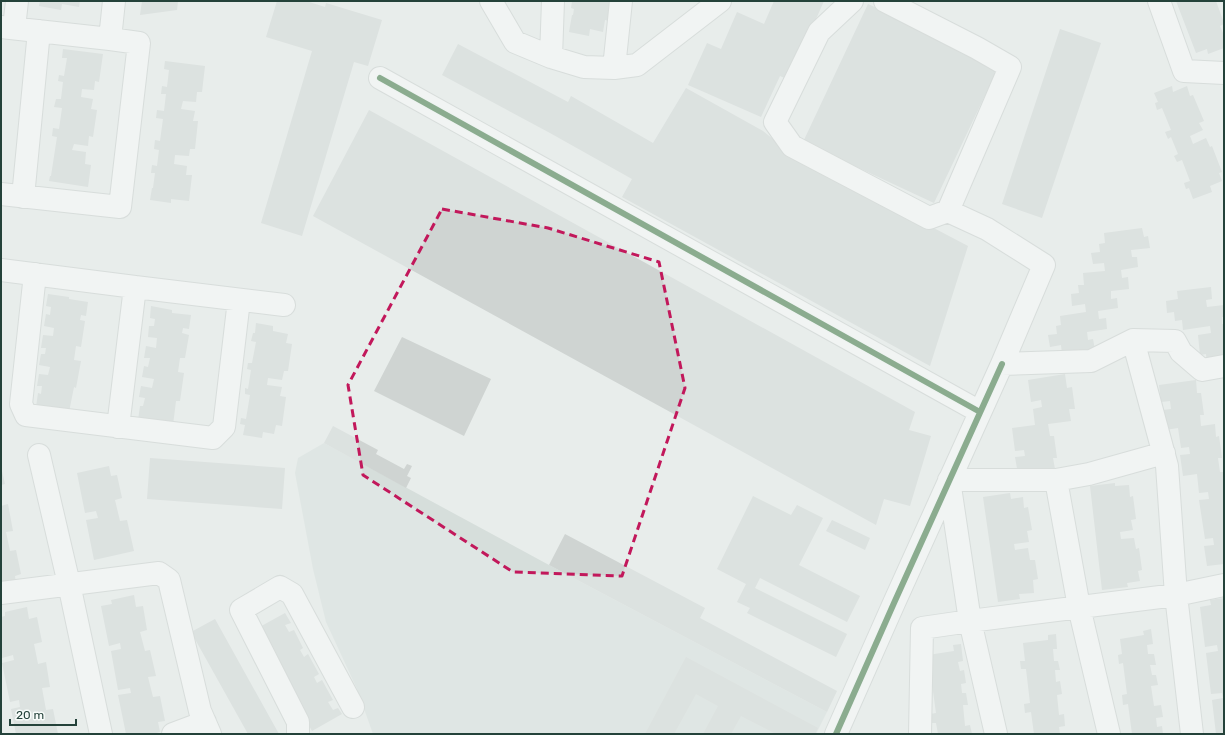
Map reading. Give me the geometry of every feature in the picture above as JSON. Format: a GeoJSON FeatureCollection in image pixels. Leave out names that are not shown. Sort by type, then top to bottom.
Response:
{"type":"FeatureCollection","features":[{"type":"Feature","properties":{"kind":"street"},"geometry":{"type":"LineString","coordinates":[[1,194],[120,207],[139,43],[8,28],[18,1]]}},
{"type":"Feature","properties":{"kind":"street"},"geometry":{"type":"LineString","coordinates":[[110,39],[114,1]]}},
{"type":"Feature","properties":{"kind":"street"},"geometry":{"type":"LineString","coordinates":[[491,1],[515,42],[551,57],[584,67],[614,68],[637,65],[720,1]]}},
{"type":"Feature","properties":{"kind":"street"},"geometry":{"type":"LineString","coordinates":[[551,57],[553,1]]}},
{"type":"Feature","properties":{"kind":"street"},"geometry":{"type":"LineString","coordinates":[[614,68],[621,1]]}},
{"type":"Feature","properties":{"kind":"street"},"geometry":{"type":"LineString","coordinates":[[836,734],[1002,364],[1044,265],[987,229],[948,211],[929,218],[792,146],[775,122],[819,32],[852,1]]}},
{"type":"Feature","properties":{"kind":"street"},"geometry":{"type":"LineString","coordinates":[[885,1],[977,48],[1010,67],[948,211]]}},
{"type":"Feature","properties":{"kind":"street"},"geometry":{"type":"LineString","coordinates":[[1159,1],[1184,71],[1224,72]]}},
{"type":"Feature","properties":{"kind":"street"},"geometry":{"type":"LineString","coordinates":[[23,197],[39,31]]}},
{"type":"Feature","properties":{"kind":"street"},"geometry":{"type":"LineString","coordinates":[[380,78],[980,412]]}},
{"type":"Feature","properties":{"kind":"street"},"geometry":{"type":"LineString","coordinates":[[1,270],[284,305]]}},
{"type":"Feature","properties":{"kind":"street"},"geometry":{"type":"LineString","coordinates":[[35,274],[21,404],[26,415],[118,427],[213,438],[224,427],[239,300]]}},
{"type":"Feature","properties":{"kind":"street"},"geometry":{"type":"LineString","coordinates":[[118,427],[135,287]]}},
{"type":"Feature","properties":{"kind":"street"},"geometry":{"type":"LineString","coordinates":[[1002,364],[1091,361],[1133,340],[1175,342],[1181,352],[1202,370],[1224,366]]}},
{"type":"Feature","properties":{"kind":"street"},"geometry":{"type":"LineString","coordinates":[[1133,340],[1167,466],[1176,595],[1192,734]]}},
{"type":"Feature","properties":{"kind":"street"},"geometry":{"type":"LineString","coordinates":[[949,480],[1056,480],[1089,474],[1164,452]]}},
{"type":"Feature","properties":{"kind":"street"},"geometry":{"type":"LineString","coordinates":[[39,455],[69,584],[101,734]]}},
{"type":"Feature","properties":{"kind":"street"},"geometry":{"type":"LineString","coordinates":[[949,480],[970,621],[996,734]]}},
{"type":"Feature","properties":{"kind":"street"},"geometry":{"type":"LineString","coordinates":[[1056,480],[1079,608],[1109,734]]}},
{"type":"Feature","properties":{"kind":"street"},"geometry":{"type":"LineString","coordinates":[[1,593],[159,573],[169,580],[200,712],[207,728],[173,734]]}},
{"type":"Feature","properties":{"kind":"street"},"geometry":{"type":"LineString","coordinates":[[920,734],[922,628],[1176,595],[1224,585]]}},
{"type":"Feature","properties":{"kind":"street"},"geometry":{"type":"LineString","coordinates":[[298,734],[298,722],[241,610],[280,588],[292,594],[353,707]]}},
{"type":"Feature","properties":{"kind":"highlighted area"},"geometry":{"type":"Polygon","coordinates":[[[442,209],[548,228],[659,262],[685,388],[622,576],[513,572],[363,475],[348,385],[442,209]]]}},
{"type":"Feature","properties":{"kind":"shaded area"},"geometry":{"type":"Polygon","coordinates":[[[324,443],[549,565],[827,712],[816,734],[373,734],[357,689],[326,622],[313,569],[295,473],[298,458],[324,443]]]}},
{"type":"Feature","properties":{"kind":"building"},"geometry":{"type":"Polygon","coordinates":[[[40,1],[80,1],[79,7],[62,4],[61,10],[39,6],[40,1]]]}},
{"type":"Feature","properties":{"kind":"building"},"geometry":{"type":"Polygon","coordinates":[[[142,1],[178,1],[177,10],[140,15],[142,1]]]}},
{"type":"Feature","properties":{"kind":"building"},"geometry":{"type":"Polygon","coordinates":[[[277,1],[306,1],[325,7],[326,3],[382,20],[368,66],[354,62],[302,236],[261,223],[312,51],[266,37],[277,1]]]}},
{"type":"Feature","properties":{"kind":"building"},"geometry":{"type":"Polygon","coordinates":[[[572,1],[613,1],[609,21],[605,20],[603,32],[590,29],[589,36],[569,32],[574,9],[571,8],[572,1]]]}},
{"type":"Feature","properties":{"kind":"building"},"geometry":{"type":"Polygon","coordinates":[[[774,1],[824,1],[789,80],[780,76],[761,117],[688,85],[707,43],[721,49],[737,12],[764,24],[774,1]]]}},
{"type":"Feature","properties":{"kind":"building"},"geometry":{"type":"Polygon","coordinates":[[[1176,1],[1216,1],[1224,23],[1220,26],[1224,33],[1224,48],[1208,54],[1207,49],[1196,53],[1176,1]]]}},
{"type":"Feature","properties":{"kind":"building"},"geometry":{"type":"Polygon","coordinates":[[[868,4],[917,26],[997,70],[934,203],[803,142],[868,4]]]}},
{"type":"Feature","properties":{"kind":"building"},"geometry":{"type":"Polygon","coordinates":[[[1060,29],[1101,43],[1042,218],[1002,204],[1060,29]]]}},
{"type":"Feature","properties":{"kind":"building"},"geometry":{"type":"Polygon","coordinates":[[[458,44],[568,102],[571,96],[653,143],[686,88],[763,131],[789,152],[968,246],[930,366],[622,197],[632,179],[442,75],[458,44]]]}},
{"type":"Feature","properties":{"kind":"building"},"geometry":{"type":"Polygon","coordinates":[[[63,49],[103,54],[99,82],[95,81],[94,90],[82,89],[81,97],[93,99],[91,109],[97,110],[93,137],[89,136],[88,146],[74,144],[72,150],[86,152],[85,164],[91,165],[88,187],[49,181],[57,137],[52,136],[53,128],[59,129],[62,108],[54,107],[56,99],[61,99],[63,82],[58,81],[59,75],[64,76],[67,58],[62,58],[63,49]]]}},
{"type":"Feature","properties":{"kind":"building"},"geometry":{"type":"Polygon","coordinates":[[[165,61],[205,66],[202,92],[197,92],[196,102],[183,101],[181,109],[195,111],[193,121],[198,121],[195,149],[190,149],[189,156],[175,155],[174,164],[187,166],[186,175],[192,175],[189,201],[171,199],[171,203],[150,200],[155,173],[151,173],[152,165],[157,166],[159,150],[154,149],[155,140],[160,141],[163,119],[156,118],[157,110],[164,111],[166,94],[161,94],[162,86],[167,87],[169,70],[164,69],[165,61]]]}},
{"type":"Feature","properties":{"kind":"building"},"geometry":{"type":"Polygon","coordinates":[[[1172,86],[1173,92],[1187,86],[1190,96],[1193,95],[1204,121],[1199,123],[1203,130],[1190,136],[1193,144],[1206,138],[1210,147],[1212,146],[1222,172],[1219,173],[1222,181],[1210,186],[1212,192],[1193,199],[1189,188],[1186,189],[1184,183],[1190,181],[1182,160],[1177,162],[1174,156],[1178,154],[1171,137],[1168,139],[1165,132],[1171,130],[1162,108],[1157,110],[1155,103],[1158,102],[1154,93],[1172,86]]]}},
{"type":"Feature","properties":{"kind":"building"},"geometry":{"type":"Polygon","coordinates":[[[369,110],[915,412],[909,430],[931,436],[910,506],[884,499],[876,525],[313,216],[369,110]]]}},
{"type":"Feature","properties":{"kind":"building"},"geometry":{"type":"Polygon","coordinates":[[[1142,228],[1144,237],[1148,236],[1150,248],[1131,250],[1132,257],[1137,257],[1138,267],[1121,270],[1122,278],[1128,277],[1129,289],[1111,291],[1111,299],[1117,298],[1118,308],[1098,311],[1099,319],[1106,318],[1107,329],[1087,332],[1088,340],[1093,339],[1095,350],[1062,354],[1061,345],[1050,347],[1048,335],[1057,334],[1056,326],[1061,325],[1060,316],[1086,312],[1085,304],[1072,306],[1071,294],[1079,293],[1078,285],[1084,285],[1083,273],[1105,271],[1104,263],[1093,264],[1091,253],[1100,252],[1099,244],[1105,243],[1104,233],[1142,228]]]}},
{"type":"Feature","properties":{"kind":"building"},"geometry":{"type":"Polygon","coordinates":[[[1211,287],[1212,299],[1206,300],[1207,307],[1224,305],[1224,317],[1222,317],[1222,324],[1224,324],[1224,361],[1207,364],[1206,354],[1200,355],[1198,335],[1211,333],[1210,326],[1183,330],[1182,320],[1175,321],[1174,312],[1167,313],[1166,301],[1178,299],[1177,291],[1211,287]]]}},
{"type":"Feature","properties":{"kind":"building"},"geometry":{"type":"Polygon","coordinates":[[[48,294],[88,302],[86,316],[81,315],[80,320],[85,321],[81,347],[76,346],[74,360],[81,361],[76,388],[74,387],[69,412],[36,407],[38,393],[41,394],[42,386],[37,386],[39,374],[48,375],[50,367],[39,365],[41,354],[45,354],[46,348],[41,348],[43,335],[53,336],[54,328],[44,326],[46,314],[50,315],[51,307],[46,306],[48,294]]]}},
{"type":"Feature","properties":{"kind":"building"},"geometry":{"type":"Polygon","coordinates":[[[151,306],[172,310],[172,313],[191,315],[189,329],[183,328],[182,333],[189,335],[185,358],[180,358],[178,372],[184,373],[180,401],[176,401],[173,425],[138,420],[140,406],[143,406],[145,398],[139,397],[141,386],[152,388],[154,379],[142,377],[144,366],[148,367],[150,358],[144,358],[146,346],[156,348],[157,338],[148,337],[149,326],[154,326],[155,319],[150,318],[151,306]]]}},
{"type":"Feature","properties":{"kind":"building"},"geometry":{"type":"Polygon","coordinates":[[[256,323],[273,326],[273,331],[288,334],[286,343],[292,344],[288,371],[284,371],[282,380],[268,378],[267,385],[282,387],[280,396],[286,397],[282,426],[276,425],[274,434],[263,432],[262,438],[243,435],[245,425],[240,424],[241,418],[246,419],[250,395],[245,394],[245,388],[248,389],[251,370],[247,369],[248,363],[252,363],[256,342],[251,341],[253,333],[255,333],[256,323]]]}},
{"type":"Feature","properties":{"kind":"building"},"geometry":{"type":"Polygon","coordinates":[[[402,337],[491,379],[464,436],[374,391],[402,337]]]}},
{"type":"Feature","properties":{"kind":"building"},"geometry":{"type":"Polygon","coordinates":[[[1065,374],[1067,388],[1072,387],[1075,409],[1069,409],[1071,421],[1048,424],[1050,436],[1054,436],[1057,458],[1053,458],[1055,469],[1018,474],[1015,457],[1025,456],[1024,450],[1015,451],[1012,428],[1035,425],[1033,409],[1042,407],[1041,400],[1031,402],[1028,380],[1065,374]]]}},
{"type":"Feature","properties":{"kind":"building"},"geometry":{"type":"Polygon","coordinates":[[[1196,380],[1197,393],[1201,393],[1204,415],[1200,415],[1201,426],[1215,424],[1216,437],[1219,436],[1222,458],[1218,458],[1220,472],[1224,472],[1224,564],[1207,566],[1204,546],[1214,545],[1213,538],[1205,539],[1199,500],[1209,499],[1208,492],[1199,493],[1197,474],[1183,476],[1180,455],[1190,454],[1189,447],[1181,448],[1178,428],[1165,430],[1163,410],[1171,409],[1170,401],[1161,402],[1159,385],[1196,380]]]}},
{"type":"Feature","properties":{"kind":"building"},"geometry":{"type":"Polygon","coordinates":[[[333,426],[378,450],[376,454],[404,469],[407,464],[412,466],[407,476],[411,478],[406,488],[324,443],[333,426]]]}},
{"type":"Feature","properties":{"kind":"building"},"geometry":{"type":"Polygon","coordinates":[[[150,458],[285,468],[282,509],[147,499],[150,458]]]}},
{"type":"Feature","properties":{"kind":"building"},"geometry":{"type":"Polygon","coordinates":[[[109,466],[111,476],[117,475],[122,498],[115,500],[120,521],[127,520],[134,551],[94,560],[86,520],[98,518],[96,511],[85,513],[77,473],[109,466]]]}},
{"type":"Feature","properties":{"kind":"building"},"geometry":{"type":"Polygon","coordinates":[[[1,467],[5,484],[1,485],[1,467]]]}},
{"type":"Feature","properties":{"kind":"building"},"geometry":{"type":"Polygon","coordinates":[[[1115,483],[1115,486],[1129,485],[1130,497],[1133,496],[1136,519],[1131,520],[1133,530],[1120,532],[1121,539],[1134,538],[1136,549],[1139,548],[1142,570],[1138,571],[1140,581],[1127,583],[1128,587],[1102,590],[1090,486],[1115,483]]]}},
{"type":"Feature","properties":{"kind":"building"},"geometry":{"type":"Polygon","coordinates":[[[1010,493],[1011,499],[1023,497],[1024,508],[1028,507],[1032,530],[1027,531],[1029,542],[1014,544],[1015,550],[1028,548],[1030,560],[1035,560],[1038,579],[1033,580],[1034,593],[1019,594],[1020,599],[998,602],[983,497],[1010,493]]]}},
{"type":"Feature","properties":{"kind":"building"},"geometry":{"type":"Polygon","coordinates":[[[753,496],[791,515],[797,505],[823,518],[799,565],[860,596],[847,622],[760,578],[755,588],[847,634],[836,657],[747,613],[750,608],[737,602],[746,584],[717,569],[753,496]]]}},
{"type":"Feature","properties":{"kind":"building"},"geometry":{"type":"Polygon","coordinates":[[[8,504],[13,531],[6,532],[10,551],[16,550],[21,574],[15,576],[16,584],[1,587],[1,506],[8,504]]]}},
{"type":"Feature","properties":{"kind":"building"},"geometry":{"type":"Polygon","coordinates":[[[832,520],[870,538],[865,550],[826,531],[832,520]]]}},
{"type":"Feature","properties":{"kind":"building"},"geometry":{"type":"Polygon","coordinates":[[[565,534],[705,608],[700,618],[837,691],[827,712],[549,565],[565,534]]]}},
{"type":"Feature","properties":{"kind":"building"},"geometry":{"type":"Polygon","coordinates":[[[134,595],[136,607],[143,606],[147,630],[140,632],[145,651],[150,650],[156,676],[148,677],[153,697],[160,696],[165,721],[158,722],[160,732],[153,734],[126,734],[118,695],[131,693],[130,688],[118,690],[111,651],[121,649],[120,643],[109,646],[101,606],[112,604],[111,600],[134,595]]]}},
{"type":"Feature","properties":{"kind":"building"},"geometry":{"type":"Polygon","coordinates":[[[1224,598],[1224,734],[1216,734],[1212,700],[1223,698],[1222,693],[1211,694],[1206,653],[1218,651],[1217,645],[1205,647],[1200,607],[1211,605],[1210,600],[1224,598]]]}},
{"type":"Feature","properties":{"kind":"building"},"geometry":{"type":"Polygon","coordinates":[[[27,607],[29,619],[37,617],[42,642],[34,644],[38,664],[46,662],[50,687],[42,688],[46,710],[53,709],[58,734],[16,734],[11,709],[20,707],[19,700],[10,702],[2,663],[14,660],[13,655],[2,658],[1,617],[5,616],[5,612],[27,607]]]}},
{"type":"Feature","properties":{"kind":"building"},"geometry":{"type":"Polygon","coordinates":[[[285,613],[291,623],[285,625],[289,632],[294,630],[303,648],[300,650],[304,657],[308,654],[319,674],[314,677],[317,683],[322,680],[333,700],[328,702],[333,710],[338,708],[342,714],[312,731],[256,629],[285,613]]]}},
{"type":"Feature","properties":{"kind":"building"},"geometry":{"type":"Polygon","coordinates":[[[215,619],[279,734],[248,734],[191,632],[215,619]]]}},
{"type":"Feature","properties":{"kind":"building"},"geometry":{"type":"Polygon","coordinates":[[[1151,629],[1153,644],[1147,645],[1148,654],[1154,654],[1156,665],[1150,665],[1152,675],[1156,675],[1158,685],[1151,686],[1154,706],[1161,705],[1163,717],[1156,718],[1157,727],[1162,726],[1163,734],[1132,734],[1128,704],[1123,705],[1122,695],[1127,694],[1123,663],[1119,664],[1118,655],[1122,654],[1120,639],[1144,635],[1143,631],[1151,629]]]}},
{"type":"Feature","properties":{"kind":"building"},"geometry":{"type":"Polygon","coordinates":[[[1056,634],[1057,649],[1053,649],[1054,661],[1058,661],[1060,670],[1055,670],[1056,682],[1060,681],[1062,694],[1057,695],[1059,715],[1064,714],[1065,726],[1059,727],[1060,734],[1034,734],[1031,712],[1025,713],[1024,704],[1030,703],[1026,669],[1021,669],[1020,661],[1025,661],[1023,643],[1048,640],[1048,635],[1056,634]]]}},
{"type":"Feature","properties":{"kind":"building"},"geometry":{"type":"Polygon","coordinates":[[[961,644],[963,661],[958,662],[960,671],[964,670],[966,683],[961,684],[962,693],[966,693],[968,705],[963,705],[965,726],[970,725],[972,734],[938,734],[936,723],[931,723],[930,714],[936,713],[928,655],[954,651],[953,645],[961,644]]]}},
{"type":"Feature","properties":{"kind":"building"},"geometry":{"type":"Polygon","coordinates":[[[686,657],[818,728],[815,734],[776,734],[741,716],[731,734],[703,734],[718,706],[696,694],[674,734],[645,734],[686,657]]]}},
{"type":"Feature","properties":{"kind":"cycle path"},"geometry":{"type":"LineString","coordinates":[[380,78],[980,412]]}},
{"type":"Feature","properties":{"kind":"cycle path"},"geometry":{"type":"LineString","coordinates":[[836,734],[1002,364]]}}]}
